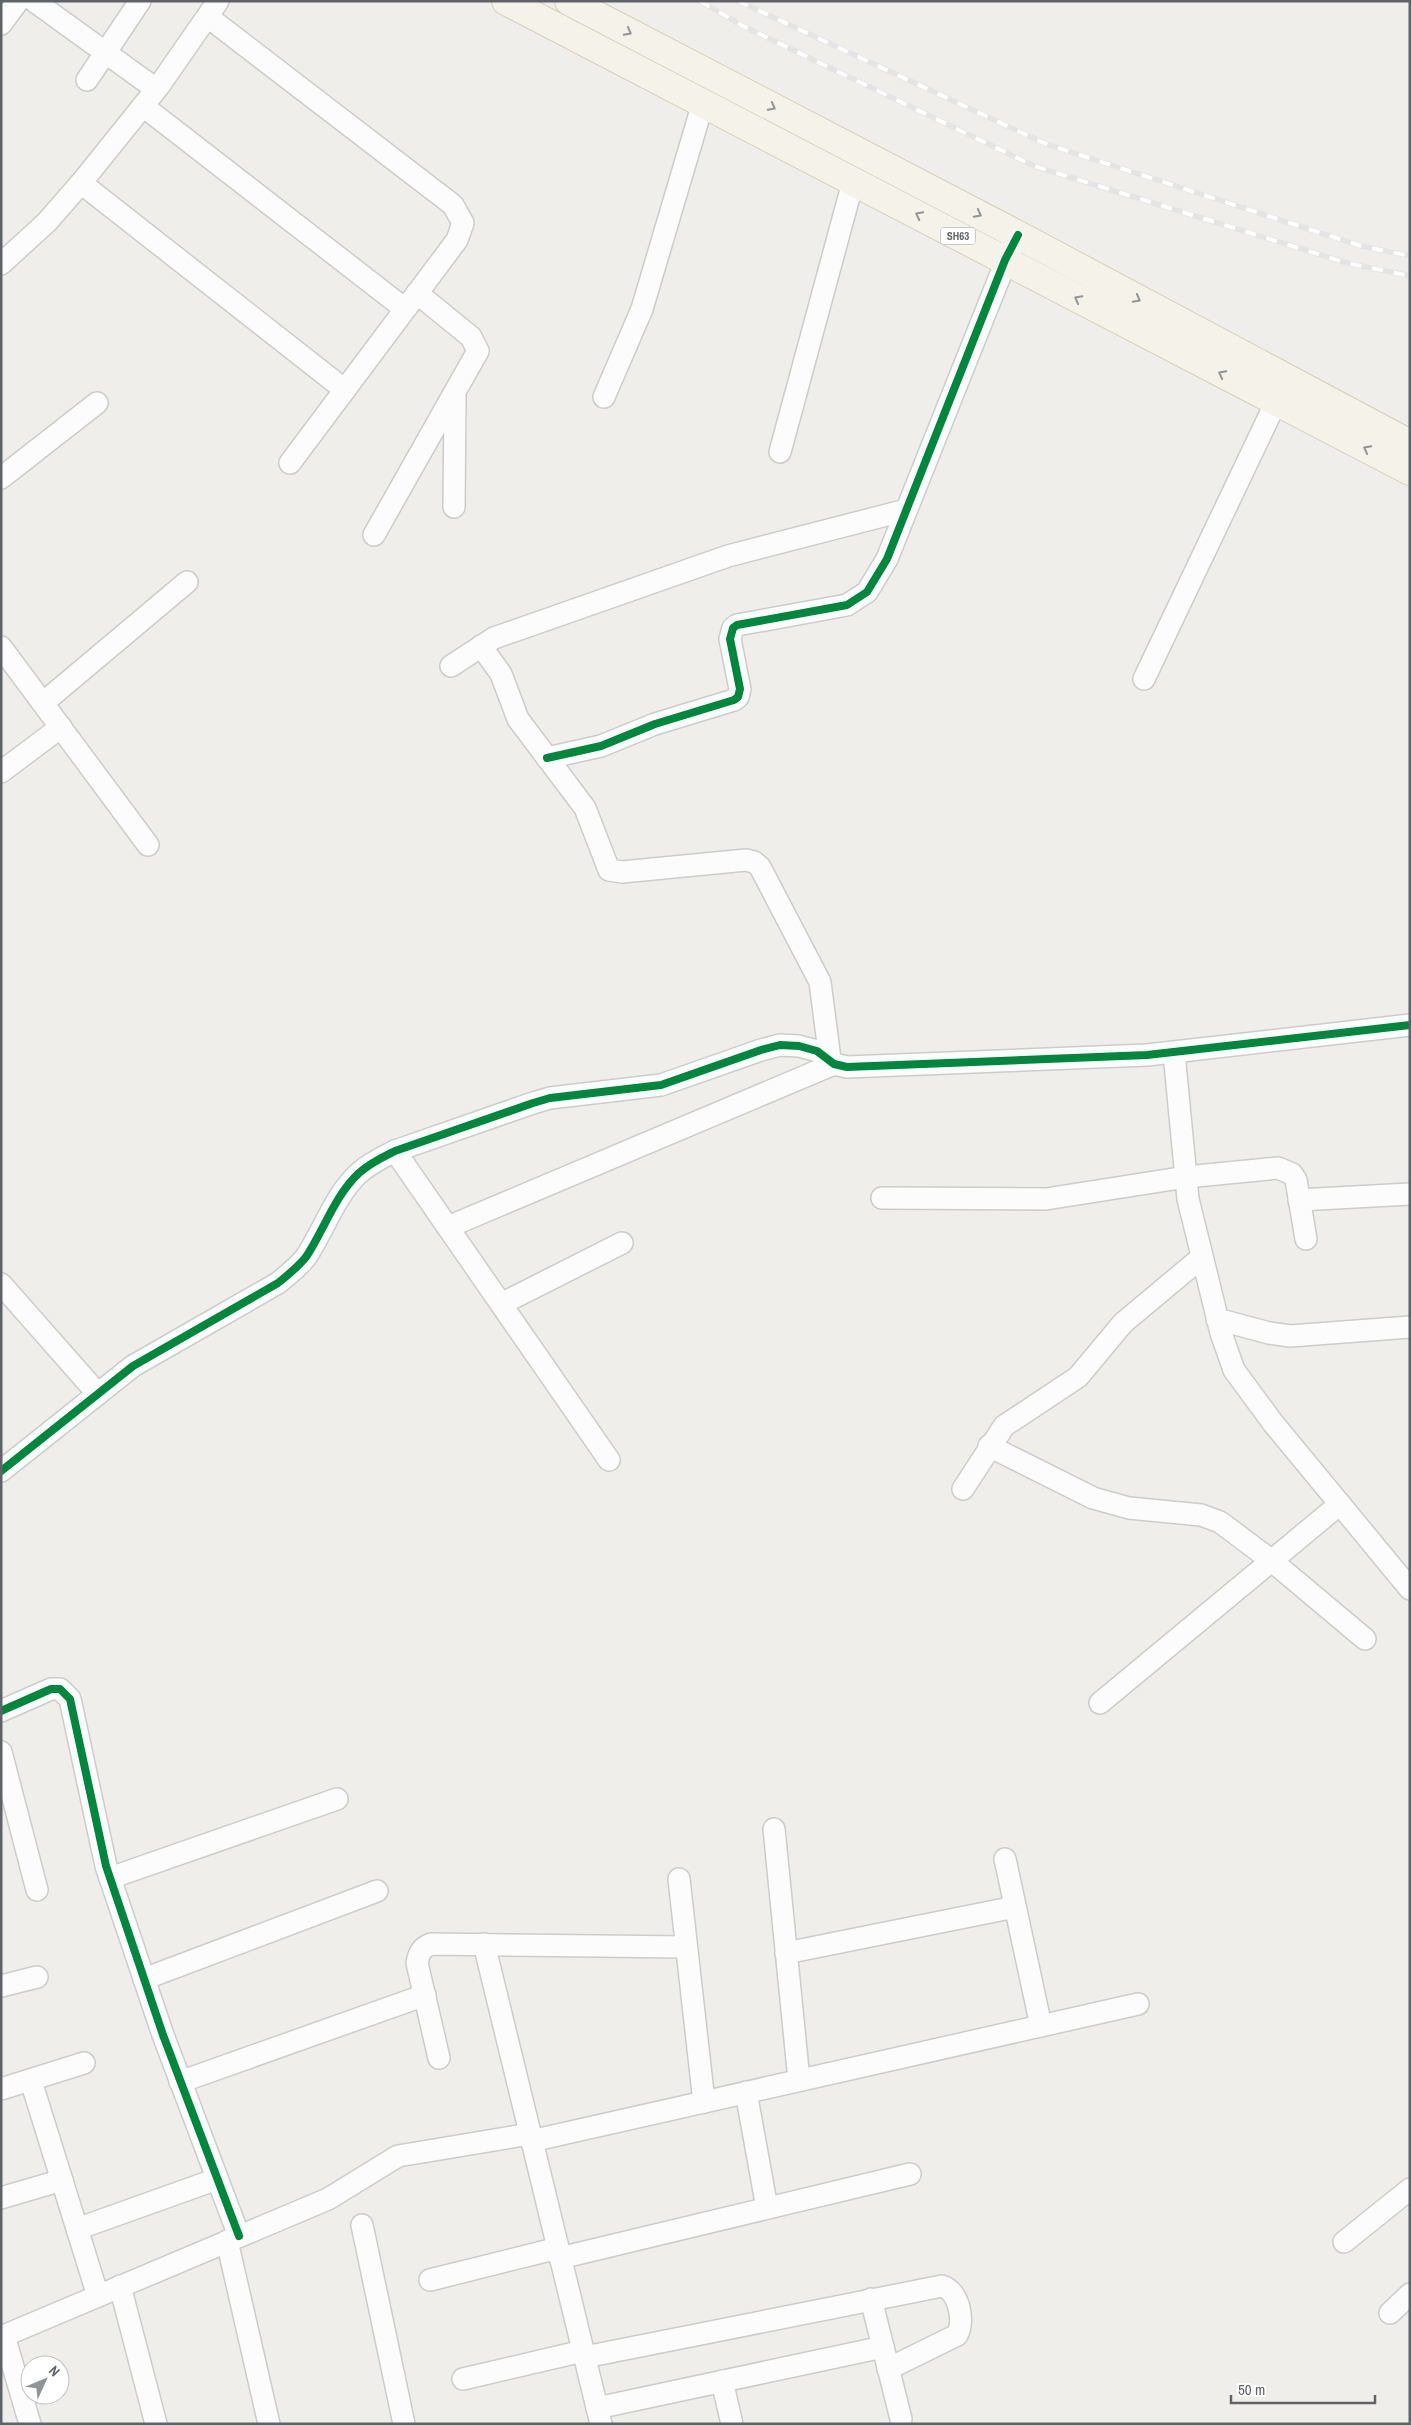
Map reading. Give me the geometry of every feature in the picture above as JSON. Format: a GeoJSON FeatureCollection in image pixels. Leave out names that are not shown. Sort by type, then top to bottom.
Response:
{"type":"FeatureCollection","features":[{"type":"Feature","properties":{"kind":"main road","name":"SH63"},"geometry":{"type":"LineString","coordinates":[[506,1],[1410,471]]}},
{"type":"Feature","properties":{"kind":"main road","name":"SH63"},"geometry":{"type":"LineString","coordinates":[[580,7],[1018,235],[1410,444]]}},
{"type":"Feature","properties":{"kind":"main road"},"geometry":{"type":"LineString","coordinates":[[579,39],[580,7]]}},
{"type":"Feature","properties":{"kind":"street"},"geometry":{"type":"LineString","coordinates":[[1,24],[18,1]]}},
{"type":"Feature","properties":{"kind":"street"},"geometry":{"type":"LineString","coordinates":[[34,1],[156,89]]}},
{"type":"Feature","properties":{"kind":"street"},"geometry":{"type":"LineString","coordinates":[[86,80],[140,1]]}},
{"type":"Feature","properties":{"kind":"street"},"geometry":{"type":"LineString","coordinates":[[1,264],[47,222],[81,183],[156,89],[213,9],[453,206],[463,223],[462,231],[290,463]]}},
{"type":"Feature","properties":{"kind":"street"},"geometry":{"type":"LineString","coordinates":[[604,397],[642,309],[703,104]]}},
{"type":"Feature","properties":{"kind":"street"},"geometry":{"type":"LineString","coordinates":[[142,106],[411,301],[471,337],[476,344],[478,351],[476,358],[374,535]]}},
{"type":"Feature","properties":{"kind":"street"},"geometry":{"type":"LineString","coordinates":[[780,452],[853,182]]}},
{"type":"Feature","properties":{"kind":"street"},"geometry":{"type":"LineString","coordinates":[[81,183],[345,390]]}},
{"type":"Feature","properties":{"kind":"street"},"geometry":{"type":"LineString","coordinates":[[547,758],[601,746],[655,724],[734,700],[738,697],[740,689],[730,639],[733,628],[737,625],[848,605],[866,592],[880,571],[906,510],[1005,260],[1018,235]]}},
{"type":"Feature","properties":{"kind":"street"},"geometry":{"type":"LineString","coordinates":[[454,507],[455,395]]}},
{"type":"Feature","properties":{"kind":"street"},"geometry":{"type":"LineString","coordinates":[[1,478],[97,402]]}},
{"type":"Feature","properties":{"kind":"street"},"geometry":{"type":"LineString","coordinates":[[1144,679],[1276,402]]}},
{"type":"Feature","properties":{"kind":"street"},"geometry":{"type":"LineString","coordinates":[[451,666],[494,638],[728,556],[906,510]]}},
{"type":"Feature","properties":{"kind":"street"},"geometry":{"type":"LineString","coordinates":[[43,703],[187,582]]}},
{"type":"Feature","properties":{"kind":"street"},"geometry":{"type":"LineString","coordinates":[[480,646],[502,674],[518,719],[585,808],[609,870],[622,872],[746,860],[754,862],[775,894],[820,982],[832,1062]]}},
{"type":"Feature","properties":{"kind":"street"},"geometry":{"type":"LineString","coordinates":[[1,647],[148,845]]}},
{"type":"Feature","properties":{"kind":"street"},"geometry":{"type":"LineString","coordinates":[[1,772],[61,727]]}},
{"type":"Feature","properties":{"kind":"street"},"geometry":{"type":"LineString","coordinates":[[1,1471],[133,1366],[278,1283],[293,1271],[306,1257],[345,1190],[359,1173],[376,1161],[396,1151],[550,1098],[661,1085],[780,1045],[799,1046],[817,1051],[832,1062],[847,1068],[1174,1053],[1410,1025]]}},
{"type":"Feature","properties":{"kind":"street"},"geometry":{"type":"LineString","coordinates":[[1174,1053],[1188,1199],[1217,1319],[1234,1370],[1252,1398],[1410,1589]]}},
{"type":"Feature","properties":{"kind":"street"},"geometry":{"type":"LineString","coordinates":[[448,1227],[832,1062]]}},
{"type":"Feature","properties":{"kind":"street"},"geometry":{"type":"LineString","coordinates":[[396,1151],[609,1460]]}},
{"type":"Feature","properties":{"kind":"street"},"geometry":{"type":"LineString","coordinates":[[882,1198],[1046,1199],[1186,1177],[1278,1168],[1285,1170],[1296,1180],[1306,1239]]}},
{"type":"Feature","properties":{"kind":"street"},"geometry":{"type":"LineString","coordinates":[[1299,1200],[1410,1194]]}},
{"type":"Feature","properties":{"kind":"street"},"geometry":{"type":"LineString","coordinates":[[502,1304],[622,1243]]}},
{"type":"Feature","properties":{"kind":"street"},"geometry":{"type":"LineString","coordinates":[[963,1489],[1004,1426],[1078,1377],[1123,1323],[1202,1257]]}},
{"type":"Feature","properties":{"kind":"street"},"geometry":{"type":"LineString","coordinates":[[1,1284],[98,1394]]}},
{"type":"Feature","properties":{"kind":"street"},"geometry":{"type":"LineString","coordinates":[[1217,1319],[1281,1336],[1410,1327]]}},
{"type":"Feature","properties":{"kind":"street"},"geometry":{"type":"LineString","coordinates":[[990,1446],[1093,1498],[1110,1503],[1211,1518],[1230,1528],[1272,1561],[1365,1640]]}},
{"type":"Feature","properties":{"kind":"street"},"geometry":{"type":"LineString","coordinates":[[1100,1703],[1340,1504]]}},
{"type":"Feature","properties":{"kind":"street"},"geometry":{"type":"LineString","coordinates":[[1,1711],[51,1689],[60,1689],[70,1700],[101,1846],[110,1878],[180,2082],[217,2179],[233,2239],[270,2424]]}},
{"type":"Feature","properties":{"kind":"street"},"geometry":{"type":"LineString","coordinates":[[1,1752],[37,1890]]}},
{"type":"Feature","properties":{"kind":"street"},"geometry":{"type":"LineString","coordinates":[[110,1878],[337,1800]]}},
{"type":"Feature","properties":{"kind":"street"},"geometry":{"type":"LineString","coordinates":[[774,1829],[799,2080]]}},
{"type":"Feature","properties":{"kind":"street"},"geometry":{"type":"LineString","coordinates":[[1005,1859],[1041,2026]]}},
{"type":"Feature","properties":{"kind":"street"},"geometry":{"type":"LineString","coordinates":[[678,1879],[704,2102]]}},
{"type":"Feature","properties":{"kind":"street"},"geometry":{"type":"LineString","coordinates":[[144,1979],[378,1891]]}},
{"type":"Feature","properties":{"kind":"street"},"geometry":{"type":"LineString","coordinates":[[786,1953],[1015,1906]]}},
{"type":"Feature","properties":{"kind":"street"},"geometry":{"type":"LineString","coordinates":[[439,2058],[417,1963],[423,1947],[431,1944],[484,1944],[686,1947]]}},
{"type":"Feature","properties":{"kind":"street"},"geometry":{"type":"LineString","coordinates":[[484,1944],[599,2416],[722,2381],[883,2347]]}},
{"type":"Feature","properties":{"kind":"street"},"geometry":{"type":"LineString","coordinates":[[1,1986],[36,1977]]}},
{"type":"Feature","properties":{"kind":"street"},"geometry":{"type":"LineString","coordinates":[[180,2082],[425,1995]]}},
{"type":"Feature","properties":{"kind":"street"},"geometry":{"type":"LineString","coordinates":[[30,2424],[3,2336],[328,2199],[390,2160],[406,2153],[530,2138],[704,2102],[1138,2004]]}},
{"type":"Feature","properties":{"kind":"street"},"geometry":{"type":"LineString","coordinates":[[1,2089],[84,2063]]}},
{"type":"Feature","properties":{"kind":"street"},"geometry":{"type":"LineString","coordinates":[[31,2081],[98,2296]]}},
{"type":"Feature","properties":{"kind":"street"},"geometry":{"type":"LineString","coordinates":[[746,2092],[767,2208]]}},
{"type":"Feature","properties":{"kind":"street"},"geometry":{"type":"LineString","coordinates":[[430,2280],[767,2208],[910,2174]]}},
{"type":"Feature","properties":{"kind":"street"},"geometry":{"type":"LineString","coordinates":[[77,2229],[217,2179]]}},
{"type":"Feature","properties":{"kind":"street"},"geometry":{"type":"LineString","coordinates":[[1,2198],[62,2180]]}},
{"type":"Feature","properties":{"kind":"street"},"geometry":{"type":"LineString","coordinates":[[1344,2242],[1410,2189]]}},
{"type":"Feature","properties":{"kind":"street"},"geometry":{"type":"LineString","coordinates":[[362,2225],[404,2424]]}},
{"type":"Feature","properties":{"kind":"street"},"geometry":{"type":"LineString","coordinates":[[120,2286],[156,2424]]}},
{"type":"Feature","properties":{"kind":"street"},"geometry":{"type":"LineString","coordinates":[[462,2380],[584,2354],[871,2299],[942,2286],[949,2288],[954,2294],[961,2318],[961,2327],[957,2335],[888,2369]]}},
{"type":"Feature","properties":{"kind":"street"},"geometry":{"type":"LineString","coordinates":[[1390,2313],[1410,2294]]}},
{"type":"Feature","properties":{"kind":"street"},"geometry":{"type":"LineString","coordinates":[[871,2299],[901,2419]]}},
{"type":"Feature","properties":{"kind":"street"},"geometry":{"type":"LineString","coordinates":[[722,2381],[732,2424]]}},
{"type":"Feature","properties":{"kind":"railway"},"geometry":{"type":"LineString","coordinates":[[700,1],[743,26],[1034,166],[1347,263],[1410,276]]}},
{"type":"Feature","properties":{"kind":"railway"},"geometry":{"type":"LineString","coordinates":[[738,1],[1046,144],[1361,246],[1410,256]]}},
{"type":"Feature","properties":{"kind":"cycle path"},"geometry":{"type":"LineString","coordinates":[[547,758],[601,746],[655,724],[734,700],[738,697],[740,689],[730,639],[733,628],[737,625],[847,605],[867,592],[887,559],[1005,260],[1018,235]]}},
{"type":"Feature","properties":{"kind":"cycle path"},"geometry":{"type":"LineString","coordinates":[[1,1471],[133,1366],[278,1283],[306,1257],[336,1202],[351,1182],[368,1166],[395,1151],[533,1103],[550,1098],[661,1085],[780,1045],[799,1046],[817,1051],[834,1064],[847,1067],[1147,1055],[1410,1025]]}},
{"type":"Feature","properties":{"kind":"cycle path"},"geometry":{"type":"LineString","coordinates":[[1,1711],[51,1689],[60,1689],[70,1699],[106,1866],[163,2035],[239,2236]]}}]}
